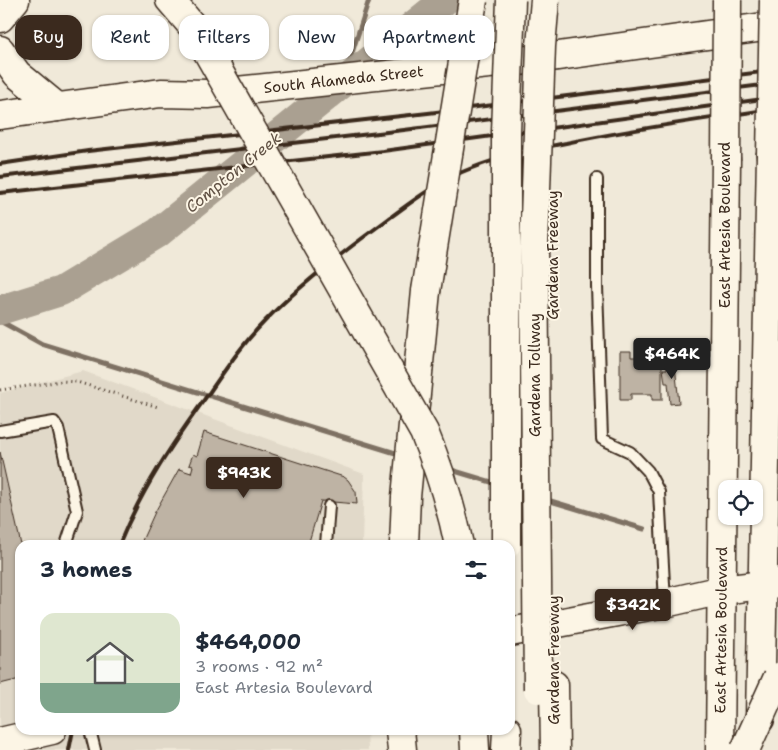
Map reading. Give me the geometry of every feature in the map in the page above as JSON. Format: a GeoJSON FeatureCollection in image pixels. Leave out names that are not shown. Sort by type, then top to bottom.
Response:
{"type":"FeatureCollection","features":[{"type":"Feature","properties":{"kind":"main road"},"geometry":{"type":"LineString","coordinates":[[0,18],[15,0]]}},
{"type":"Feature","properties":{"kind":"main road"},"geometry":{"type":"LineString","coordinates":[[170,0],[194,28],[424,432],[443,484],[457,540]]}},
{"type":"Feature","properties":{"kind":"main road"},"geometry":{"type":"LineString","coordinates":[[404,540],[406,497],[426,291],[473,0]]}},
{"type":"Feature","properties":{"kind":"main road"},"geometry":{"type":"LineString","coordinates":[[506,540],[506,132],[512,0]]}},
{"type":"Feature","properties":{"kind":"main road","name":"Gardena Tollway"},"geometry":{"type":"LineString","coordinates":[[539,750],[546,687],[534,247],[541,46],[545,0]]}},
{"type":"Feature","properties":{"kind":"main road","name":"Gardena Freeway"},"geometry":{"type":"LineString","coordinates":[[555,750],[546,687],[552,200],[561,0]]}},
{"type":"Feature","properties":{"kind":"main road","name":"East Artesia Boulevard"},"geometry":{"type":"LineString","coordinates":[[720,750],[727,0]]}},
{"type":"Feature","properties":{"kind":"main road"},"geometry":{"type":"LineString","coordinates":[[760,750],[771,584],[774,0]]}},
{"type":"Feature","properties":{"kind":"main road","name":"South Alameda Street"},"geometry":{"type":"LineString","coordinates":[[0,115],[161,92],[208,94],[537,59],[778,25]]}},
{"type":"Feature","properties":{"kind":"main road"},"geometry":{"type":"LineString","coordinates":[[0,50],[17,74],[57,107]]}},
{"type":"Feature","properties":{"kind":"main road"},"geometry":{"type":"LineString","coordinates":[[515,631],[665,603],[722,590],[771,584]]}},
{"type":"Feature","properties":{"kind":"main road"},"geometry":{"type":"LineString","coordinates":[[744,750],[778,677]]}},
{"type":"Feature","properties":{"kind":"main road"},"geometry":{"type":"LineString","coordinates":[[0,742],[30,735]]}},
{"type":"Feature","properties":{"kind":"main road"},"geometry":{"type":"LineString","coordinates":[[400,735],[402,750]]}},
{"type":"Feature","properties":{"kind":"main road"},"geometry":{"type":"LineString","coordinates":[[474,735],[474,750]]}},
{"type":"Feature","properties":{"kind":"main road"},"geometry":{"type":"LineString","coordinates":[[506,750],[507,735]]}},
{"type":"Feature","properties":{"kind":"lane"},"geometry":{"type":"LineString","coordinates":[[597,179],[597,286],[602,439],[630,452],[648,470],[659,492],[665,603]]}},
{"type":"Feature","properties":{"kind":"lane"},"geometry":{"type":"LineString","coordinates":[[0,431],[54,422],[58,428],[77,511],[68,540]]}},
{"type":"Feature","properties":{"kind":"lane"},"geometry":{"type":"LineString","coordinates":[[326,540],[329,506]]}},
{"type":"Feature","properties":{"kind":"lane"},"geometry":{"type":"LineString","coordinates":[[91,735],[95,750]]}},
{"type":"Feature","properties":{"kind":"path"},"geometry":{"type":"LineString","coordinates":[[0,390],[62,381],[77,382],[158,407]]}},
{"type":"Feature","properties":{"kind":"shaded area"},"geometry":{"type":"Polygon","coordinates":[[[83,371],[364,474],[362,540],[15,540],[15,735],[367,735],[368,750],[0,750],[0,393],[83,371]]]}},
{"type":"Feature","properties":{"kind":"building"},"geometry":{"type":"Polygon","coordinates":[[[620,351],[631,351],[631,357],[652,357],[651,351],[662,351],[662,400],[652,400],[652,394],[631,394],[631,400],[620,400],[620,351]]]}},
{"type":"Feature","properties":{"kind":"building"},"geometry":{"type":"Polygon","coordinates":[[[674,356],[679,403],[670,404],[668,383],[665,383],[663,369],[667,369],[666,357],[674,356]]]}},
{"type":"Feature","properties":{"kind":"building"},"geometry":{"type":"Polygon","coordinates":[[[204,432],[344,477],[356,492],[357,504],[321,501],[309,540],[142,540],[155,512],[179,469],[191,473],[193,466],[189,465],[193,454],[197,456],[204,432]]]}},
{"type":"Feature","properties":{"kind":"building"},"geometry":{"type":"Polygon","coordinates":[[[0,452],[20,540],[15,540],[15,680],[0,684],[0,452]]]}},
{"type":"Feature","properties":{"kind":"waterway"},"geometry":{"type":"LineString","coordinates":[[346,71],[369,0]]}},
{"type":"Feature","properties":{"kind":"waterway","name":"Compton Creek"},"geometry":{"type":"LineString","coordinates":[[0,310],[61,291],[159,232],[445,0]]}},
{"type":"Feature","properties":{"kind":"waterway"},"geometry":{"type":"LineString","coordinates":[[0,321],[42,344],[402,455]]}},
{"type":"Feature","properties":{"kind":"waterway"},"geometry":{"type":"LineString","coordinates":[[448,469],[498,484]]}},
{"type":"Feature","properties":{"kind":"waterway"},"geometry":{"type":"LineString","coordinates":[[544,499],[644,529]]}},
{"type":"Feature","properties":{"kind":"railway"},"geometry":{"type":"LineString","coordinates":[[0,164],[88,151],[428,113],[778,70]]}},
{"type":"Feature","properties":{"kind":"railway"},"geometry":{"type":"LineString","coordinates":[[0,177],[404,130],[778,83]]}},
{"type":"Feature","properties":{"kind":"railway"},"geometry":{"type":"LineString","coordinates":[[0,193],[383,151],[778,97]]}},
{"type":"Feature","properties":{"kind":"railway"},"geometry":{"type":"LineString","coordinates":[[121,540],[137,505],[159,466],[229,364],[250,337],[279,307],[319,272],[422,195],[459,173],[518,153],[619,133],[778,108]]}},
{"type":"Feature","properties":{"kind":"railway"},"geometry":{"type":"LineString","coordinates":[[69,750],[72,735]]}}]}
